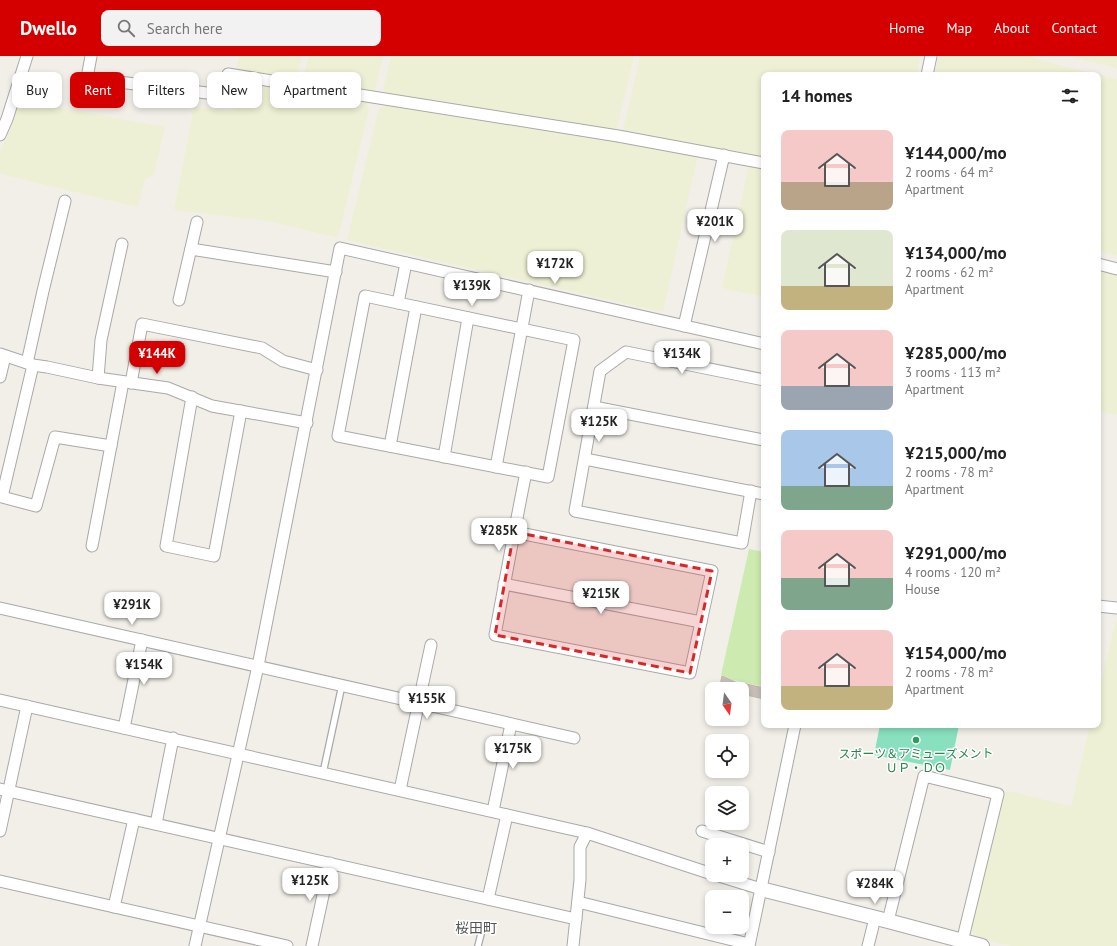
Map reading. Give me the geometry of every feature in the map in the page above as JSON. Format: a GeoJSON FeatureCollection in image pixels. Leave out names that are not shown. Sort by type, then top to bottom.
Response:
{"type":"FeatureCollection","features":[{"type":"Feature","properties":{"kind":"street"},"geometry":{"type":"LineString","coordinates":[[0,135],[7,119],[27,56]]}},
{"type":"Feature","properties":{"kind":"street"},"geometry":{"type":"LineString","coordinates":[[91,56],[87,78],[224,95],[228,74],[610,134],[761,162]]}},
{"type":"Feature","properties":{"kind":"street"},"geometry":{"type":"LineString","coordinates":[[929,72],[932,56]]}},
{"type":"Feature","properties":{"kind":"street"},"geometry":{"type":"LineString","coordinates":[[684,326],[724,155]]}},
{"type":"Feature","properties":{"kind":"street"},"geometry":{"type":"LineString","coordinates":[[65,201],[43,291],[30,364],[2,497],[36,506],[55,436],[111,446]]}},
{"type":"Feature","properties":{"kind":"street"},"geometry":{"type":"LineString","coordinates":[[179,300],[197,222]]}},
{"type":"Feature","properties":{"kind":"street"},"geometry":{"type":"LineString","coordinates":[[98,378],[101,340],[122,244]]}},
{"type":"Feature","properties":{"kind":"street"},"geometry":{"type":"LineString","coordinates":[[195,946],[258,666],[307,423],[340,248],[761,343]]}},
{"type":"Feature","properties":{"kind":"street"},"geometry":{"type":"LineString","coordinates":[[191,249],[336,272]]}},
{"type":"Feature","properties":{"kind":"street"},"geometry":{"type":"LineString","coordinates":[[398,303],[406,263]]}},
{"type":"Feature","properties":{"kind":"street"},"geometry":{"type":"LineString","coordinates":[[1101,265],[1117,268]]}},
{"type":"Feature","properties":{"kind":"street"},"geometry":{"type":"LineString","coordinates":[[496,467],[529,290]]}},
{"type":"Feature","properties":{"kind":"street"},"geometry":{"type":"LineString","coordinates":[[365,296],[416,307],[574,340],[548,477],[338,436],[365,296]]}},
{"type":"Feature","properties":{"kind":"street"},"geometry":{"type":"LineString","coordinates":[[390,446],[416,307]]}},
{"type":"Feature","properties":{"kind":"street"},"geometry":{"type":"LineString","coordinates":[[444,457],[468,318]]}},
{"type":"Feature","properties":{"kind":"street"},"geometry":{"type":"LineString","coordinates":[[92,546],[111,446],[142,324],[262,348],[283,361],[317,370]]}},
{"type":"Feature","properties":{"kind":"street"},"geometry":{"type":"LineString","coordinates":[[751,491],[742,543],[575,511],[600,371],[626,352],[761,379]]}},
{"type":"Feature","properties":{"kind":"street"},"geometry":{"type":"LineString","coordinates":[[0,377],[2,355],[30,364],[98,378],[168,388],[212,406],[307,423]]}},
{"type":"Feature","properties":{"kind":"street"},"geometry":{"type":"LineString","coordinates":[[192,397],[166,546],[214,556],[241,411]]}},
{"type":"Feature","properties":{"kind":"street"},"geometry":{"type":"LineString","coordinates":[[594,407],[761,439]]}},
{"type":"Feature","properties":{"kind":"street"},"geometry":{"type":"LineString","coordinates":[[584,459],[761,493]]}},
{"type":"Feature","properties":{"kind":"street"},"geometry":{"type":"LineString","coordinates":[[514,532],[712,571],[690,673],[495,635],[504,584],[514,532],[526,472]]}},
{"type":"Feature","properties":{"kind":"street"},"geometry":{"type":"LineString","coordinates":[[504,584],[701,622]]}},
{"type":"Feature","properties":{"kind":"street"},"geometry":{"type":"LineString","coordinates":[[1101,606],[1117,608]]}},
{"type":"Feature","properties":{"kind":"street"},"geometry":{"type":"LineString","coordinates":[[0,608],[574,738]]}},
{"type":"Feature","properties":{"kind":"street"},"geometry":{"type":"LineString","coordinates":[[124,728],[142,640]]}},
{"type":"Feature","properties":{"kind":"street"},"geometry":{"type":"LineString","coordinates":[[400,790],[431,645]]}},
{"type":"Feature","properties":{"kind":"street"},"geometry":{"type":"LineString","coordinates":[[0,700],[587,833],[705,872]]}},
{"type":"Feature","properties":{"kind":"street"},"geometry":{"type":"LineString","coordinates":[[0,831],[4,790],[27,706]]}},
{"type":"Feature","properties":{"kind":"street"},"geometry":{"type":"LineString","coordinates":[[493,812],[512,724]]}},
{"type":"Feature","properties":{"kind":"street"},"geometry":{"type":"LineString","coordinates":[[578,902],[749,945],[794,728]]}},
{"type":"Feature","properties":{"kind":"street"},"geometry":{"type":"LineString","coordinates":[[156,824],[173,738]]}},
{"type":"Feature","properties":{"kind":"street"},"geometry":{"type":"LineString","coordinates":[[868,946],[882,920],[924,776],[998,794],[961,943]]}},
{"type":"Feature","properties":{"kind":"street"},"geometry":{"type":"LineString","coordinates":[[4,790],[576,919]]}},
{"type":"Feature","properties":{"kind":"street"},"geometry":{"type":"LineString","coordinates":[[488,899],[507,815]]}},
{"type":"Feature","properties":{"kind":"street"},"geometry":{"type":"LineString","coordinates":[[114,907],[134,819]]}},
{"type":"Feature","properties":{"kind":"street"},"geometry":{"type":"LineString","coordinates":[[702,831],[769,852]]}},
{"type":"Feature","properties":{"kind":"street"},"geometry":{"type":"LineString","coordinates":[[574,946],[580,880],[580,847],[587,833]]}},
{"type":"Feature","properties":{"kind":"street"},"geometry":{"type":"LineString","coordinates":[[312,946],[330,863]]}},
{"type":"Feature","properties":{"kind":"street"},"geometry":{"type":"LineString","coordinates":[[0,881],[287,946]]}},
{"type":"Feature","properties":{"kind":"street"},"geometry":{"type":"LineString","coordinates":[[737,882],[761,890],[882,920],[961,943],[982,946]]}},
{"type":"Feature","properties":{"kind":"lane"},"geometry":{"type":"LineString","coordinates":[[323,773],[342,685]]}},
{"type":"Feature","properties":{"kind":"lane"},"geometry":{"type":"LineString","coordinates":[[478,946],[483,926]]}},
{"type":"Feature","properties":{"kind":"highlighted area"},"geometry":{"type":"Polygon","coordinates":[[[514,532],[712,571],[690,673],[495,635],[514,532]]]}},
{"type":"Feature","properties":{"kind":"green space"},"geometry":{"type":"Polygon","coordinates":[[[239,56],[302,56],[298,72],[270,72],[270,77],[262,75],[262,72],[236,71],[239,56]]]}},
{"type":"Feature","properties":{"kind":"green space"},"geometry":{"type":"Polygon","coordinates":[[[309,56],[383,56],[375,90],[372,93],[361,91],[361,72],[305,72],[309,56]]]}},
{"type":"Feature","properties":{"kind":"green space"},"geometry":{"type":"Polygon","coordinates":[[[391,56],[634,56],[617,128],[613,130],[388,96],[383,90],[391,56]]]}},
{"type":"Feature","properties":{"kind":"green space"},"geometry":{"type":"Polygon","coordinates":[[[640,56],[920,56],[917,72],[761,72],[761,158],[625,133],[623,130],[640,56]]]}},
{"type":"Feature","properties":{"kind":"green space"},"geometry":{"type":"Polygon","coordinates":[[[939,56],[1032,56],[1039,60],[1088,72],[935,72],[939,56]]]}},
{"type":"Feature","properties":{"kind":"green space"},"geometry":{"type":"Polygon","coordinates":[[[1067,56],[1117,56],[1117,68],[1067,56]]]}},
{"type":"Feature","properties":{"kind":"green space"},"geometry":{"type":"Polygon","coordinates":[[[1101,75],[1117,79],[1117,256],[1101,252],[1101,75]]]}},
{"type":"Feature","properties":{"kind":"green space"},"geometry":{"type":"Polygon","coordinates":[[[262,86],[270,87],[270,108],[361,108],[361,100],[365,101],[369,109],[338,238],[268,221],[174,210],[194,108],[234,111],[234,108],[262,108],[262,86]]]}},
{"type":"Feature","properties":{"kind":"green space"},"geometry":{"type":"Polygon","coordinates":[[[387,105],[698,154],[663,312],[347,240],[379,108],[387,105]]]}},
{"type":"Feature","properties":{"kind":"green space"},"geometry":{"type":"Polygon","coordinates":[[[17,108],[61,108],[165,127],[154,174],[145,179],[138,207],[0,174],[0,151],[13,123],[17,108]]]}},
{"type":"Feature","properties":{"kind":"green space"},"geometry":{"type":"Polygon","coordinates":[[[749,164],[761,166],[761,296],[722,288],[749,164]]]}},
{"type":"Feature","properties":{"kind":"green space"},"geometry":{"type":"Polygon","coordinates":[[[1101,270],[1117,274],[1117,415],[1101,412],[1101,270]]]}},
{"type":"Feature","properties":{"kind":"green space"},"geometry":{"type":"Polygon","coordinates":[[[749,549],[761,551],[761,686],[749,684],[749,682],[733,680],[721,675],[749,549]]]}},
{"type":"Feature","properties":{"kind":"green space"},"geometry":{"type":"Polygon","coordinates":[[[1117,616],[1117,946],[1011,946],[976,937],[971,930],[1005,790],[1071,806],[1089,728],[1101,728],[1101,682],[1117,616]]]}},
{"type":"Feature","properties":{"kind":"green space","name":"スポーツ＆アミューズメント ＵＰ・ＤＯ"},"geometry":{"type":"Polygon","coordinates":[[[879,728],[958,728],[950,770],[874,755],[879,728]]]}},
{"type":"Feature","properties":{"kind":"building"},"geometry":{"type":"Polygon","coordinates":[[[722,676],[735,682],[721,682],[722,676]]]}},
{"type":"Feature","properties":{"kind":"building"},"geometry":{"type":"Polygon","coordinates":[[[749,685],[761,687],[761,698],[749,696],[749,685]]]}},
{"type":"Feature","properties":{"kind":"place","name":"スポーツ＆アミューズメント ＵＰ・ＤＯ"},"geometry":{"type":"Point","coordinates":[916,740]}},
{"type":"Feature","properties":{"kind":"district","name":"桜田町"},"geometry":{"type":"Point","coordinates":[476,928]}}]}
